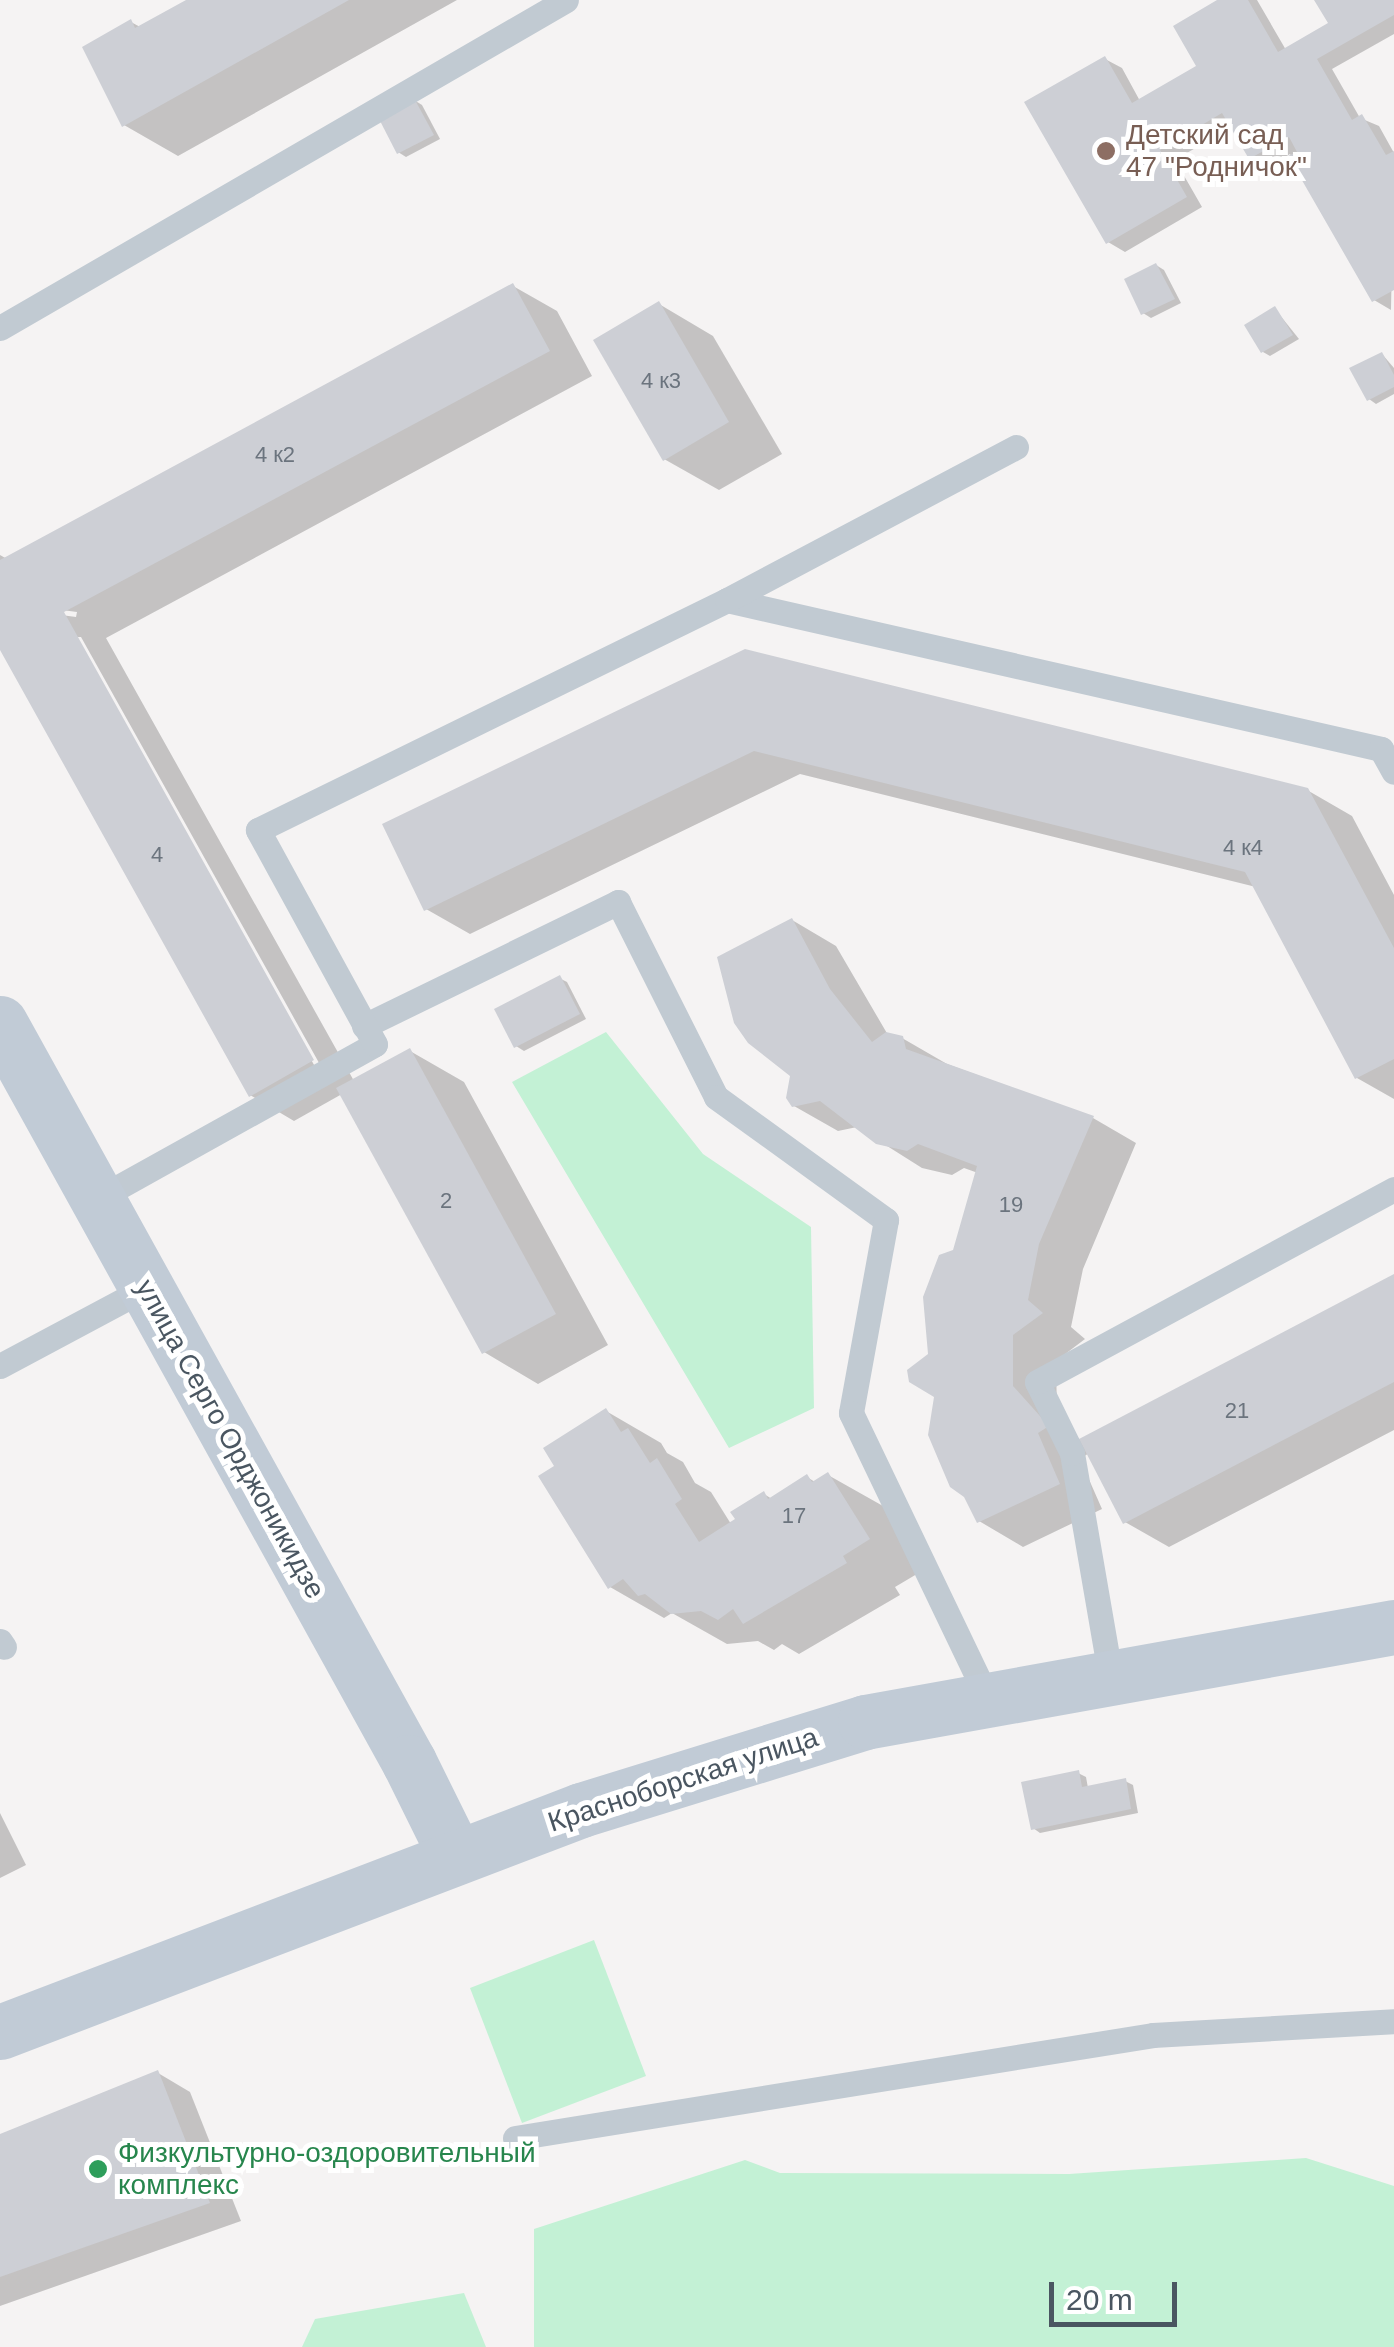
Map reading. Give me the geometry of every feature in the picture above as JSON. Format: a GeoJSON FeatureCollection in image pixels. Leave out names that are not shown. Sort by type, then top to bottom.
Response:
{"type":"FeatureCollection","features":[{"type":"Feature","properties":{"kind":"street","name":"улица Серго Орджоникидзе"},"geometry":{"type":"LineString","coordinates":[[8,1056],[97,1200],[409,1762],[456,1856]]}},
{"type":"Feature","properties":{"kind":"street","name":"Красноборская улица"},"geometry":{"type":"LineString","coordinates":[[0,2032],[580,1810],[865,1722],[1394,1627]]}},
{"type":"Feature","properties":{"kind":"lane"},"geometry":{"type":"LineString","coordinates":[[0,328],[566,0]]}},
{"type":"Feature","properties":{"kind":"lane"},"geometry":{"type":"LineString","coordinates":[[97,1200],[375,1044],[258,830],[727,600],[1016,447]]}},
{"type":"Feature","properties":{"kind":"lane"},"geometry":{"type":"LineString","coordinates":[[727,600],[1382,748],[1394,772]]}},
{"type":"Feature","properties":{"kind":"lane"},"geometry":{"type":"LineString","coordinates":[[364,1026],[618,902],[716,1097],[886,1220],[851,1413],[989,1701]]}},
{"type":"Feature","properties":{"kind":"lane"},"geometry":{"type":"LineString","coordinates":[[1111,1680],[1072,1453],[1038,1382],[1394,1189]]}},
{"type":"Feature","properties":{"kind":"lane"},"geometry":{"type":"LineString","coordinates":[[0,1366],[146,1288]]}},
{"type":"Feature","properties":{"kind":"lane"},"geometry":{"type":"LineString","coordinates":[[515,2138],[1153,2034],[1394,2021]]}},
{"type":"Feature","properties":{"kind":"green space"},"geometry":{"type":"Polygon","coordinates":[[[606,1032],[703,1154],[811,1227],[814,1408],[729,1448],[512,1082],[606,1032]]]}},
{"type":"Feature","properties":{"kind":"green space"},"geometry":{"type":"Polygon","coordinates":[[[594,1940],[646,2076],[522,2123],[470,1988],[594,1940]]]}},
{"type":"Feature","properties":{"kind":"green space"},"geometry":{"type":"Polygon","coordinates":[[[1306,2158],[1394,2186],[1394,2347],[534,2347],[534,2229],[745,2160],[780,2173],[1069,2174],[1306,2158]]]}},
{"type":"Feature","properties":{"kind":"green space"},"geometry":{"type":"Polygon","coordinates":[[[464,2293],[486,2347],[302,2347],[315,2319],[464,2293]]]}},
{"type":"Feature","properties":{"kind":"building"},"geometry":{"type":"Polygon","coordinates":[[[186,0],[349,0],[122,127],[82,47],[131,19],[135,28],[186,0]]]}},
{"type":"Feature","properties":{"kind":"building","name":"Детский сад 47 \"Родничок\""},"geometry":{"type":"Polygon","coordinates":[[[1217,0],[1248,0],[1278,52],[1328,23],[1314,0],[1394,0],[1394,15],[1317,59],[1352,120],[1362,114],[1386,155],[1394,151],[1394,290],[1372,302],[1288,156],[1297,152],[1289,137],[1249,159],[1222,113],[1160,150],[1187,197],[1106,244],[1024,102],[1105,56],[1132,103],[1196,66],[1173,26],[1217,0]]]}},
{"type":"Feature","properties":{"kind":"building"},"geometry":{"type":"Polygon","coordinates":[[[414,98],[434,135],[397,154],[378,117],[414,98]]]}},
{"type":"Feature","properties":{"kind":"building"},"geometry":{"type":"Polygon","coordinates":[[[1156,263],[1175,299],[1141,315],[1124,279],[1156,263]]]}},
{"type":"Feature","properties":{"kind":"building"},"geometry":{"type":"Polygon","coordinates":[[[513,283],[550,351],[64,612],[314,1060],[249,1097],[0,650],[0,560],[513,283]]]}},
{"type":"Feature","properties":{"kind":"building"},"geometry":{"type":"Polygon","coordinates":[[[659,301],[729,422],[663,461],[593,340],[659,301]]]}},
{"type":"Feature","properties":{"kind":"building"},"geometry":{"type":"Polygon","coordinates":[[[1275,306],[1293,335],[1261,353],[1244,325],[1275,306]]]}},
{"type":"Feature","properties":{"kind":"building"},"geometry":{"type":"Polygon","coordinates":[[[1382,352],[1394,375],[1394,387],[1367,401],[1349,368],[1382,352]]]}},
{"type":"Feature","properties":{"kind":"building"},"geometry":{"type":"Polygon","coordinates":[[[745,649],[1308,788],[1394,948],[1394,1059],[1355,1079],[1245,872],[754,751],[424,911],[382,824],[745,649]]]}},
{"type":"Feature","properties":{"kind":"building"},"geometry":{"type":"Polygon","coordinates":[[[792,918],[830,989],[872,1042],[886,1032],[903,1036],[906,1049],[1094,1116],[1039,1244],[1028,1300],[1043,1313],[1013,1335],[1013,1386],[1049,1426],[1038,1433],[1060,1484],[977,1523],[964,1497],[950,1487],[928,1435],[934,1397],[909,1382],[907,1370],[928,1354],[923,1297],[939,1255],[953,1250],[977,1166],[918,1144],[907,1151],[876,1144],[820,1101],[792,1107],[786,1098],[790,1076],[748,1043],[734,1023],[717,957],[792,918]]]}},
{"type":"Feature","properties":{"kind":"building"},"geometry":{"type":"Polygon","coordinates":[[[560,975],[580,1014],[514,1048],[494,1009],[560,975]]]}},
{"type":"Feature","properties":{"kind":"building"},"geometry":{"type":"Polygon","coordinates":[[[410,1048],[556,1314],[482,1354],[336,1088],[410,1048]]]}},
{"type":"Feature","properties":{"kind":"building"},"geometry":{"type":"Polygon","coordinates":[[[1394,1274],[1394,1382],[1123,1524],[1079,1439],[1394,1274]]]}},
{"type":"Feature","properties":{"kind":"building"},"geometry":{"type":"Polygon","coordinates":[[[606,1408],[621,1432],[628,1428],[650,1463],[657,1458],[682,1499],[675,1504],[699,1542],[735,1519],[730,1512],[764,1491],[768,1499],[807,1474],[812,1482],[828,1472],[870,1539],[843,1556],[847,1563],[743,1624],[733,1609],[718,1620],[701,1611],[671,1614],[645,1594],[638,1596],[623,1579],[608,1589],[538,1476],[554,1466],[543,1448],[606,1408]]]}},
{"type":"Feature","properties":{"kind":"building"},"geometry":{"type":"Polygon","coordinates":[[[1079,1770],[1082,1787],[1126,1778],[1131,1809],[1031,1830],[1021,1782],[1079,1770]]]}},
{"type":"Feature","properties":{"kind":"building","name":"Физкультурно-оздоровительный комплекс"},"geometry":{"type":"Polygon","coordinates":[[[158,2070],[210,2203],[0,2277],[0,2134],[158,2070]]]}},
{"type":"Feature","properties":{"kind":"place","name":"Детский сад 47 \"Родничок\""},"geometry":{"type":"Point","coordinates":[1106,151]}},
{"type":"Feature","properties":{"kind":"place","name":"Физкультурно-оздоровительный комплекс"},"geometry":{"type":"Point","coordinates":[98,2169]}}]}
